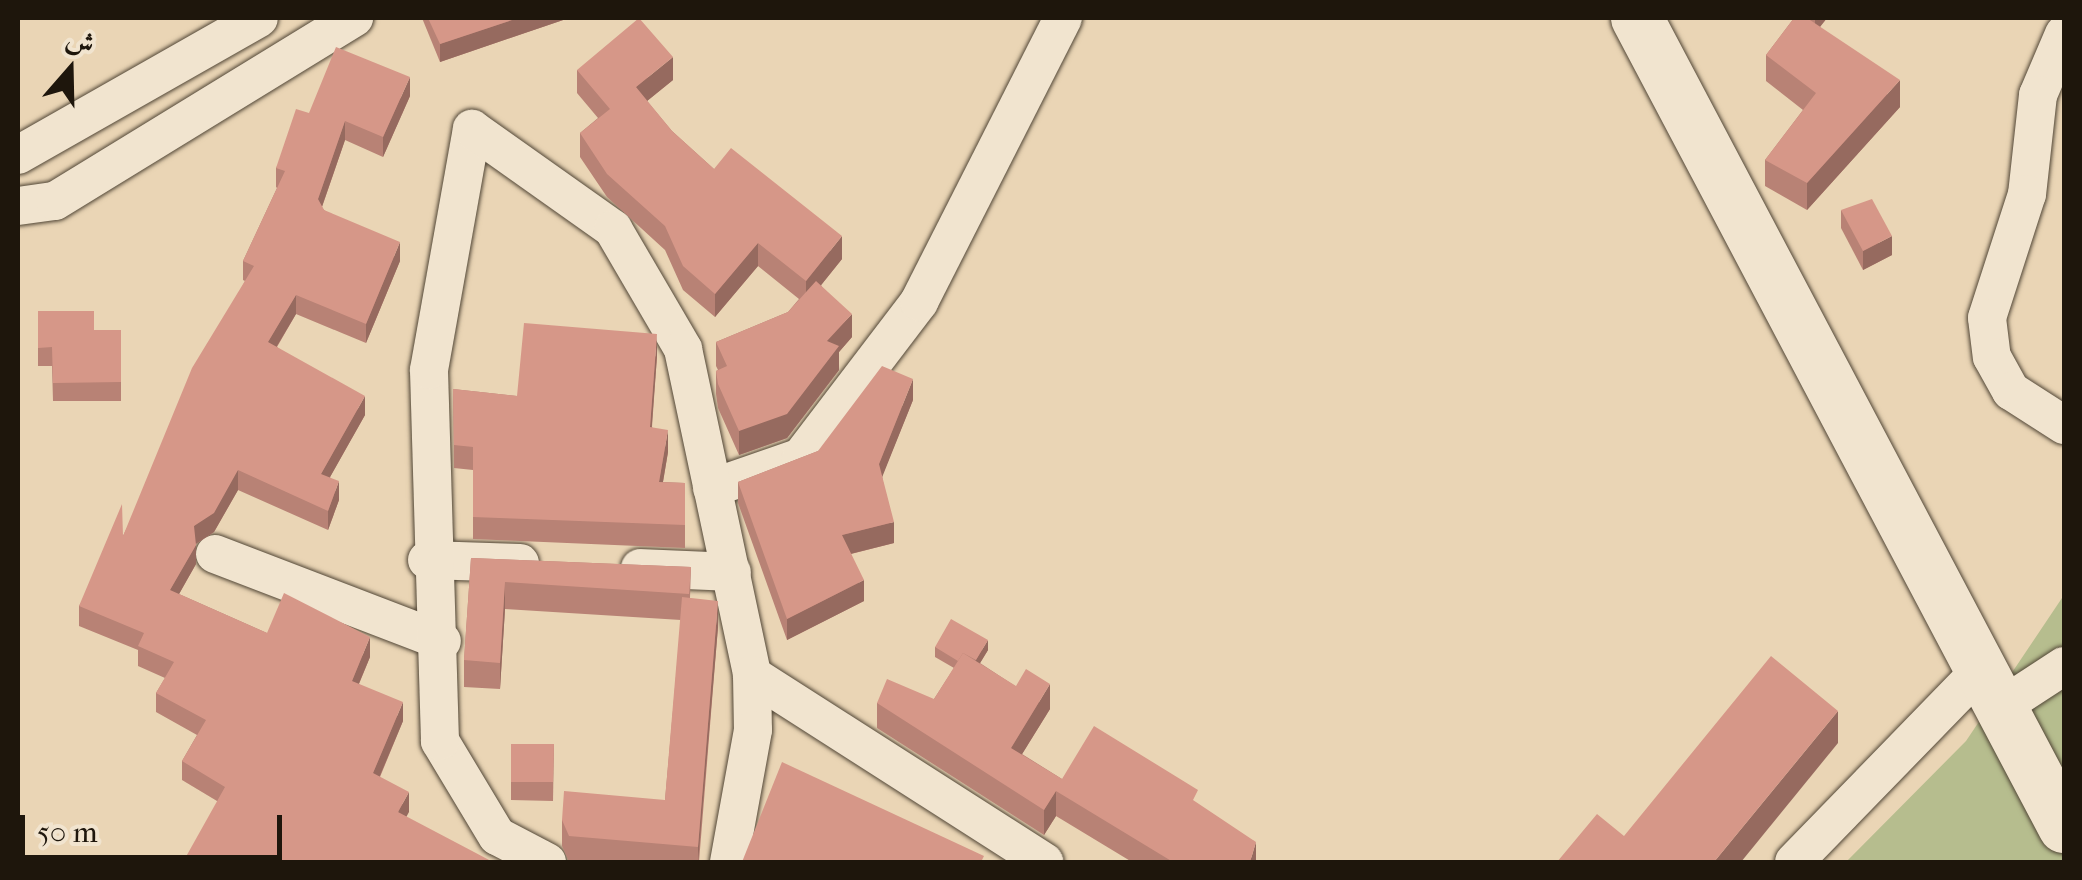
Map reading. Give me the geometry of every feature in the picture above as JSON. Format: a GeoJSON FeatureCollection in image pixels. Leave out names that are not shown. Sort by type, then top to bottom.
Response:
{"type":"FeatureCollection","features":[{"type":"Feature","properties":{"kind":"main road"},"geometry":{"type":"LineString","coordinates":[[1637,18],[2064,828]]}},
{"type":"Feature","properties":{"kind":"street"},"geometry":{"type":"LineString","coordinates":[[18,155],[260,18]]}},
{"type":"Feature","properties":{"kind":"street"},"geometry":{"type":"LineString","coordinates":[[18,206],[55,201],[354,18]]}},
{"type":"Feature","properties":{"kind":"street"},"geometry":{"type":"LineString","coordinates":[[712,488],[801,457],[919,302],[1062,18]]}},
{"type":"Feature","properties":{"kind":"street"},"geometry":{"type":"LineString","coordinates":[[2064,34],[2038,95],[2027,194],[1986,318],[1992,357],[2011,391],[2064,425]]}},
{"type":"Feature","properties":{"kind":"street"},"geometry":{"type":"LineString","coordinates":[[547,862],[497,836],[440,741],[442,642],[428,560],[428,370],[472,129],[613,229],[683,349],[752,675],[753,730],[729,862]]}},
{"type":"Feature","properties":{"kind":"street"},"geometry":{"type":"LineString","coordinates":[[215,554],[442,642]]}},
{"type":"Feature","properties":{"kind":"street"},"geometry":{"type":"LineString","coordinates":[[428,560],[561,565]]}},
{"type":"Feature","properties":{"kind":"street"},"geometry":{"type":"LineString","coordinates":[[599,566],[732,572]]}},
{"type":"Feature","properties":{"kind":"street"},"geometry":{"type":"LineString","coordinates":[[1794,862],[1991,689],[2064,666]]}},
{"type":"Feature","properties":{"kind":"street"},"geometry":{"type":"LineString","coordinates":[[752,675],[1044,862]]}},
{"type":"Feature","properties":{"kind":"green space"},"geometry":{"type":"Polygon","coordinates":[[[2064,595],[2064,862],[1846,862],[1966,741],[2064,595]]]}},
{"type":"Feature","properties":{"kind":"building"},"geometry":{"type":"Polygon","coordinates":[[[428,18],[518,18],[440,44],[428,18]]]}},
{"type":"Feature","properties":{"kind":"building"},"geometry":{"type":"Polygon","coordinates":[[[639,18],[673,57],[636,87],[672,131],[714,169],[731,148],[842,236],[806,281],[758,243],[715,294],[683,266],[665,226],[607,174],[580,133],[610,109],[577,70],[639,18]]]}},
{"type":"Feature","properties":{"kind":"building"},"geometry":{"type":"Polygon","coordinates":[[[1794,18],[1807,18],[1900,80],[1807,183],[1765,160],[1816,93],[1766,55],[1794,18]]]}},
{"type":"Feature","properties":{"kind":"building"},"geometry":{"type":"Polygon","coordinates":[[[336,47],[410,77],[383,137],[345,121],[318,199],[324,210],[400,242],[366,324],[296,295],[268,342],[365,396],[321,474],[339,481],[328,511],[238,470],[214,513],[194,526],[196,545],[170,590],[267,633],[284,593],[370,637],[352,681],[403,702],[373,773],[409,792],[398,812],[493,862],[183,862],[225,787],[182,761],[206,720],[156,693],[174,662],[138,646],[144,633],[79,606],[122,504],[123,536],[192,368],[254,266],[243,261],[285,171],[276,168],[296,109],[309,113],[336,47]]]}},
{"type":"Feature","properties":{"kind":"building"},"geometry":{"type":"Polygon","coordinates":[[[1872,199],[1892,236],[1863,251],[1841,210],[1872,199]]]}},
{"type":"Feature","properties":{"kind":"building"},"geometry":{"type":"Polygon","coordinates":[[[816,281],[852,314],[827,341],[839,346],[787,414],[739,431],[718,384],[716,371],[727,366],[716,342],[788,312],[816,281]]]}},
{"type":"Feature","properties":{"kind":"building"},"geometry":{"type":"Polygon","coordinates":[[[38,311],[94,311],[94,330],[121,330],[121,382],[53,383],[52,347],[38,348],[38,311]]]}},
{"type":"Feature","properties":{"kind":"building"},"geometry":{"type":"Polygon","coordinates":[[[524,323],[657,334],[650,427],[668,430],[659,482],[685,483],[685,525],[473,517],[473,447],[454,445],[453,389],[517,396],[524,323]]]}},
{"type":"Feature","properties":{"kind":"building"},"geometry":{"type":"Polygon","coordinates":[[[882,366],[913,379],[879,464],[894,522],[842,535],[864,580],[787,619],[738,482],[818,451],[882,366]]]}},
{"type":"Feature","properties":{"kind":"building"},"geometry":{"type":"Polygon","coordinates":[[[471,558],[691,567],[689,594],[505,582],[500,663],[464,660],[471,558]]]}},
{"type":"Feature","properties":{"kind":"building"},"geometry":{"type":"Polygon","coordinates":[[[682,597],[718,601],[698,847],[569,836],[562,820],[564,791],[665,800],[682,597]]]}},
{"type":"Feature","properties":{"kind":"building"},"geometry":{"type":"Polygon","coordinates":[[[951,619],[988,640],[976,660],[963,653],[958,661],[935,647],[951,619]]]}},
{"type":"Feature","properties":{"kind":"building"},"geometry":{"type":"Polygon","coordinates":[[[963,653],[1016,686],[1026,669],[1050,684],[1011,748],[1062,779],[1094,726],[1198,790],[1193,800],[1256,842],[1250,862],[1173,862],[1056,791],[1044,810],[877,703],[887,679],[934,699],[963,653]]]}},
{"type":"Feature","properties":{"kind":"building"},"geometry":{"type":"Polygon","coordinates":[[[1771,656],[1838,711],[1714,862],[1557,862],[1597,814],[1624,836],[1771,656]]]}},
{"type":"Feature","properties":{"kind":"building"},"geometry":{"type":"Polygon","coordinates":[[[511,744],[554,744],[553,782],[511,782],[511,744]]]}},
{"type":"Feature","properties":{"kind":"building"},"geometry":{"type":"Polygon","coordinates":[[[782,762],[984,856],[981,862],[742,862],[782,762]]]}}]}
